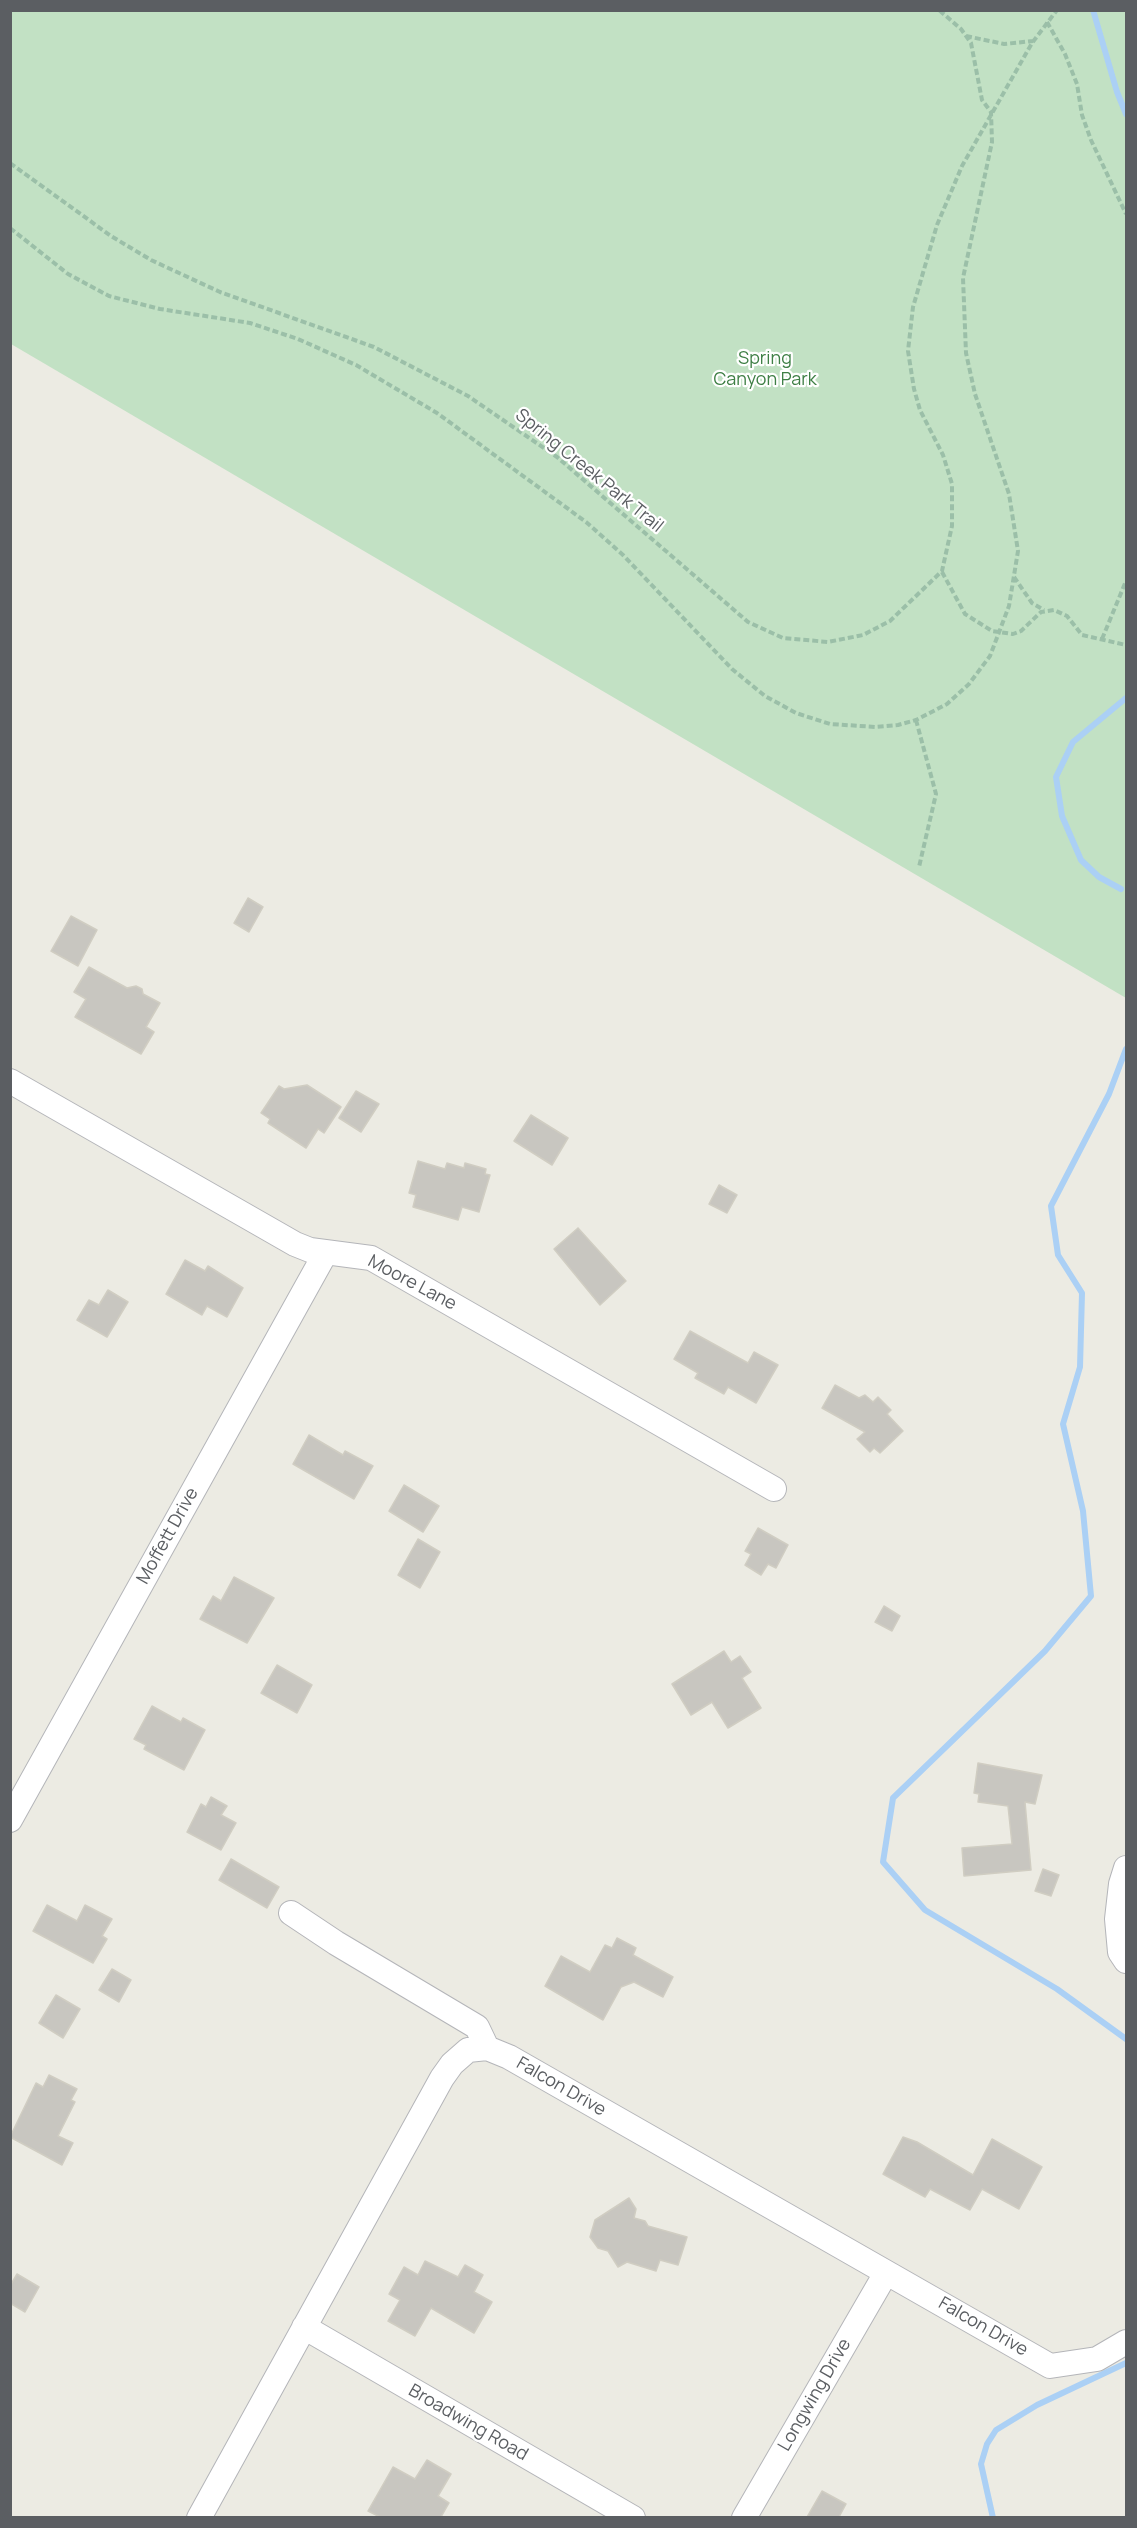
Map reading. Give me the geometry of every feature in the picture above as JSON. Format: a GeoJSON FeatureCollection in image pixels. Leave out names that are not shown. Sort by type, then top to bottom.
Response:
{"type":"FeatureCollection","features":[{"type":"Feature","properties":{"kind":"street","name":"Moore Lane"},"geometry":{"type":"LineString","coordinates":[[10,1081],[295,1244],[326,1252],[370,1258],[774,1489]]}},
{"type":"Feature","properties":{"kind":"street","name":"Moffett Drive"},"geometry":{"type":"LineString","coordinates":[[10,1820],[326,1252]]}},
{"type":"Feature","properties":{"kind":"street"},"geometry":{"type":"LineString","coordinates":[[1126,1868],[1121,1884],[1117,1918],[1120,1952],[1126,1961]]}},
{"type":"Feature","properties":{"kind":"street"},"geometry":{"type":"LineString","coordinates":[[199,2517],[442,2078],[452,2064],[468,2050],[488,2048],[477,2027],[336,1943],[291,1913]]}},
{"type":"Feature","properties":{"kind":"street","name":"Falcon Drive"},"geometry":{"type":"LineString","coordinates":[[488,2048],[509,2057],[1050,2366],[1097,2359],[1126,2342]]}},
{"type":"Feature","properties":{"kind":"street","name":"Longwing Drive"},"geometry":{"type":"LineString","coordinates":[[744,2517],[886,2273]]}},
{"type":"Feature","properties":{"kind":"street","name":"Broadwing Road"},"geometry":{"type":"LineString","coordinates":[[303,2328],[633,2517]]}},
{"type":"Feature","properties":{"kind":"path"},"geometry":{"type":"LineString","coordinates":[[10,228],[68,274],[109,296],[140,305],[250,323],[274,330],[327,351],[408,395],[586,522],[623,555],[732,669],[782,706],[815,720],[856,727],[898,725],[916,720],[960,693],[990,656],[1001,633],[1018,551],[1009,494],[975,394],[966,353],[963,278],[992,142],[991,112],[982,100],[976,59],[966,35],[939,10]]}},
{"type":"Feature","properties":{"kind":"path"},"geometry":{"type":"LineString","coordinates":[[1045,610],[1021,631],[1007,635],[1001,633],[976,623],[965,614],[942,572],[952,526],[952,484],[943,455],[920,410],[908,351],[917,288],[937,225],[962,166],[991,112],[1034,41],[1057,10]]}},
{"type":"Feature","properties":{"kind":"path"},"geometry":{"type":"LineString","coordinates":[[1047,22],[1065,54],[1077,84],[1082,115],[1126,214]]}},
{"type":"Feature","properties":{"kind":"path"},"geometry":{"type":"LineString","coordinates":[[966,35],[1004,44],[1034,41]]}},
{"type":"Feature","properties":{"kind":"path","name":"Spring Creek Park Trail"},"geometry":{"type":"LineString","coordinates":[[10,164],[111,236],[151,260],[220,292],[374,347],[468,396],[557,458],[737,614],[770,633],[795,640],[828,642],[863,635],[898,615],[942,572]]}},
{"type":"Feature","properties":{"kind":"path"},"geometry":{"type":"LineString","coordinates":[[1014,576],[1032,603],[1045,610],[1054,609],[1064,614],[1082,635],[1126,645]]}},
{"type":"Feature","properties":{"kind":"path"},"geometry":{"type":"LineString","coordinates":[[1102,639],[1126,581]]}},
{"type":"Feature","properties":{"kind":"path"},"geometry":{"type":"LineString","coordinates":[[916,720],[936,794],[919,867]]}},
{"type":"Feature","properties":{"kind":"green space","name":"Spring Canyon Park"},"geometry":{"type":"Polygon","coordinates":[[[11,10],[1126,11],[1126,998],[11,344],[11,10]]]}},
{"type":"Feature","properties":{"kind":"building"},"geometry":{"type":"Polygon","coordinates":[[[248,898],[263,907],[249,932],[234,923],[248,898]]]}},
{"type":"Feature","properties":{"kind":"building"},"geometry":{"type":"Polygon","coordinates":[[[71,916],[97,930],[78,966],[51,951],[71,916]]]}},
{"type":"Feature","properties":{"kind":"building"},"geometry":{"type":"Polygon","coordinates":[[[89,967],[127,988],[136,986],[142,989],[143,994],[160,1003],[146,1027],[154,1032],[141,1054],[75,1017],[86,999],[74,992],[89,967]]]}},
{"type":"Feature","properties":{"kind":"building"},"geometry":{"type":"Polygon","coordinates":[[[307,1085],[341,1107],[324,1133],[318,1129],[306,1148],[268,1123],[270,1119],[261,1113],[279,1086],[284,1089],[307,1085]]]}},
{"type":"Feature","properties":{"kind":"building"},"geometry":{"type":"Polygon","coordinates":[[[356,1091],[379,1104],[361,1132],[339,1118],[356,1091]]]}},
{"type":"Feature","properties":{"kind":"building"},"geometry":{"type":"Polygon","coordinates":[[[531,1115],[568,1138],[552,1165],[514,1141],[531,1115]]]}},
{"type":"Feature","properties":{"kind":"building"},"geometry":{"type":"Polygon","coordinates":[[[418,1161],[445,1169],[447,1163],[464,1168],[465,1163],[486,1169],[485,1174],[490,1175],[479,1212],[462,1207],[458,1220],[413,1207],[416,1195],[409,1193],[418,1161]]]}},
{"type":"Feature","properties":{"kind":"building"},"geometry":{"type":"Polygon","coordinates":[[[719,1185],[737,1195],[727,1213],[709,1204],[719,1185]]]}},
{"type":"Feature","properties":{"kind":"building"},"geometry":{"type":"Polygon","coordinates":[[[578,1228],[626,1281],[600,1305],[554,1249],[578,1228]]]}},
{"type":"Feature","properties":{"kind":"building"},"geometry":{"type":"Polygon","coordinates":[[[185,1260],[205,1271],[208,1266],[243,1288],[227,1317],[207,1306],[202,1315],[166,1294],[185,1260]]]}},
{"type":"Feature","properties":{"kind":"building"},"geometry":{"type":"Polygon","coordinates":[[[108,1290],[128,1302],[107,1337],[77,1320],[89,1300],[99,1305],[108,1290]]]}},
{"type":"Feature","properties":{"kind":"building"},"geometry":{"type":"Polygon","coordinates":[[[690,1331],[748,1363],[754,1352],[778,1365],[756,1403],[728,1387],[724,1394],[695,1378],[698,1373],[674,1359],[690,1331]]]}},
{"type":"Feature","properties":{"kind":"building"},"geometry":{"type":"Polygon","coordinates":[[[835,1385],[859,1398],[865,1395],[873,1402],[878,1397],[891,1410],[887,1414],[903,1431],[880,1453],[874,1448],[870,1452],[857,1439],[865,1432],[822,1408],[835,1385]]]}},
{"type":"Feature","properties":{"kind":"building"},"geometry":{"type":"Polygon","coordinates":[[[309,1435],[343,1455],[345,1451],[373,1466],[354,1499],[293,1464],[309,1435]]]}},
{"type":"Feature","properties":{"kind":"building"},"geometry":{"type":"Polygon","coordinates":[[[404,1485],[439,1506],[423,1532],[389,1511],[404,1485]]]}},
{"type":"Feature","properties":{"kind":"building"},"geometry":{"type":"Polygon","coordinates":[[[758,1528],[788,1545],[776,1568],[768,1564],[761,1575],[745,1565],[751,1554],[745,1551],[758,1528]]]}},
{"type":"Feature","properties":{"kind":"building"},"geometry":{"type":"Polygon","coordinates":[[[418,1539],[440,1552],[420,1588],[398,1575],[418,1539]]]}},
{"type":"Feature","properties":{"kind":"building"},"geometry":{"type":"Polygon","coordinates":[[[234,1577],[274,1598],[247,1643],[200,1619],[213,1596],[221,1601],[234,1577]]]}},
{"type":"Feature","properties":{"kind":"building"},"geometry":{"type":"Polygon","coordinates":[[[884,1606],[900,1616],[892,1631],[875,1622],[884,1606]]]}},
{"type":"Feature","properties":{"kind":"building"},"geometry":{"type":"Polygon","coordinates":[[[724,1651],[731,1662],[740,1656],[751,1672],[742,1678],[761,1708],[728,1728],[712,1702],[691,1715],[672,1684],[724,1651]]]}},
{"type":"Feature","properties":{"kind":"building"},"geometry":{"type":"Polygon","coordinates":[[[277,1665],[312,1685],[297,1713],[261,1693],[277,1665]]]}},
{"type":"Feature","properties":{"kind":"building"},"geometry":{"type":"Polygon","coordinates":[[[152,1706],[181,1722],[183,1718],[205,1730],[184,1770],[144,1749],[146,1745],[134,1739],[152,1706]]]}},
{"type":"Feature","properties":{"kind":"building"},"geometry":{"type":"Polygon","coordinates":[[[978,1763],[1042,1775],[1035,1804],[1025,1802],[1031,1870],[964,1876],[962,1848],[1012,1844],[1008,1806],[978,1802],[979,1794],[974,1793],[978,1763]]]}},
{"type":"Feature","properties":{"kind":"building"},"geometry":{"type":"Polygon","coordinates":[[[211,1797],[227,1806],[221,1815],[236,1823],[221,1850],[187,1832],[201,1804],[206,1807],[211,1797]]]}},
{"type":"Feature","properties":{"kind":"building"},"geometry":{"type":"Polygon","coordinates":[[[231,1859],[279,1887],[267,1908],[219,1880],[231,1859]]]}},
{"type":"Feature","properties":{"kind":"building"},"geometry":{"type":"Polygon","coordinates":[[[1043,1869],[1059,1875],[1051,1896],[1035,1891],[1043,1869]]]}},
{"type":"Feature","properties":{"kind":"building"},"geometry":{"type":"Polygon","coordinates":[[[47,1905],[77,1921],[85,1905],[112,1919],[102,1936],[107,1939],[93,1963],[33,1931],[47,1905]]]}},
{"type":"Feature","properties":{"kind":"building"},"geometry":{"type":"Polygon","coordinates":[[[617,1938],[636,1948],[633,1955],[673,1977],[663,1997],[634,1982],[621,1987],[603,2020],[545,1986],[561,1956],[590,1972],[605,1945],[612,1948],[617,1938]]]}},
{"type":"Feature","properties":{"kind":"building"},"geometry":{"type":"Polygon","coordinates":[[[112,1969],[131,1980],[119,2002],[99,1990],[112,1969]]]}},
{"type":"Feature","properties":{"kind":"building"},"geometry":{"type":"Polygon","coordinates":[[[56,1995],[80,2009],[63,2038],[39,2023],[56,1995]]]}},
{"type":"Feature","properties":{"kind":"building"},"geometry":{"type":"Polygon","coordinates":[[[49,2075],[77,2089],[71,2100],[75,2102],[58,2136],[73,2143],[62,2165],[10,2137],[36,2083],[43,2087],[49,2075]]]}},
{"type":"Feature","properties":{"kind":"building"},"geometry":{"type":"Polygon","coordinates":[[[903,2137],[917,2142],[973,2175],[992,2139],[1042,2167],[1019,2209],[982,2189],[970,2210],[930,2189],[925,2197],[883,2174],[903,2137]]]}},
{"type":"Feature","properties":{"kind":"building"},"geometry":{"type":"Polygon","coordinates":[[[629,2198],[636,2209],[634,2218],[645,2221],[648,2226],[687,2237],[678,2265],[660,2260],[656,2271],[627,2262],[618,2267],[608,2251],[598,2248],[590,2237],[595,2220],[629,2198]]]}},
{"type":"Feature","properties":{"kind":"building"},"geometry":{"type":"Polygon","coordinates":[[[425,2261],[458,2277],[465,2265],[483,2275],[474,2292],[492,2302],[474,2333],[431,2308],[415,2336],[388,2321],[400,2300],[389,2294],[404,2267],[418,2275],[425,2261]]]}},
{"type":"Feature","properties":{"kind":"building"},"geometry":{"type":"Polygon","coordinates":[[[17,2274],[39,2287],[25,2312],[10,2303],[10,2286],[17,2274]]]}},
{"type":"Feature","properties":{"kind":"building"},"geometry":{"type":"Polygon","coordinates":[[[427,2460],[451,2474],[438,2496],[449,2503],[441,2517],[380,2517],[368,2511],[393,2467],[415,2479],[427,2460]]]}},
{"type":"Feature","properties":{"kind":"building"},"geometry":{"type":"Polygon","coordinates":[[[822,2491],[846,2504],[839,2517],[807,2517],[822,2491]]]}},
{"type":"Feature","properties":{"kind":"waterway"},"geometry":{"type":"LineString","coordinates":[[1093,10],[1117,92],[1126,114]]}},
{"type":"Feature","properties":{"kind":"waterway"},"geometry":{"type":"LineString","coordinates":[[1121,889],[1099,877],[1081,860],[1062,816],[1056,777],[1073,742],[1126,698]]}},
{"type":"Feature","properties":{"kind":"waterway"},"geometry":{"type":"LineString","coordinates":[[1126,1049],[1109,1094],[1051,1206],[1058,1255],[1082,1293],[1080,1367],[1063,1424],[1083,1511],[1091,1596],[1045,1651],[893,1798],[883,1862],[925,1910],[1057,1989],[1126,2039]]}},
{"type":"Feature","properties":{"kind":"waterway"},"geometry":{"type":"LineString","coordinates":[[993,2518],[981,2464],[987,2444],[996,2430],[1037,2405],[1126,2363]]}}]}
